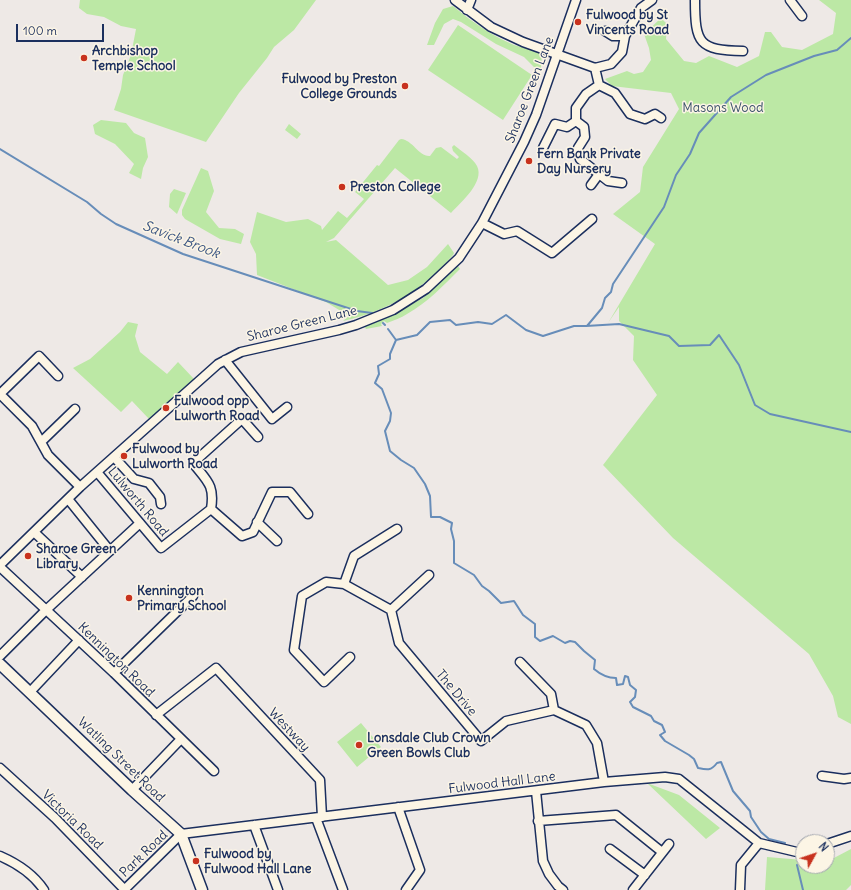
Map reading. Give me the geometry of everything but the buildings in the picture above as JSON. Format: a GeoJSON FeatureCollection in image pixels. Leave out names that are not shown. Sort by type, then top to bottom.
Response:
{"type":"FeatureCollection","features":[{"type":"Feature","properties":{"kind":"main road","name":"Watling Street Road"},"geometry":{"type":"LineString","coordinates":[[0,664],[132,790],[181,834],[202,890]]}},
{"type":"Feature","properties":{"kind":"street"},"geometry":{"type":"LineString","coordinates":[[455,0],[491,27],[523,42],[595,68],[611,64],[622,52],[625,36],[641,8],[652,0]]}},
{"type":"Feature","properties":{"kind":"street"},"geometry":{"type":"LineString","coordinates":[[468,10],[471,0]]}},
{"type":"Feature","properties":{"kind":"street","name":"Sharoe Green Lane"},"geometry":{"type":"LineString","coordinates":[[0,566],[114,456],[161,416],[212,369],[225,360],[241,352],[332,332],[384,314],[393,310],[426,288],[444,273],[459,258],[482,223],[524,142],[536,115],[576,0]]}},
{"type":"Feature","properties":{"kind":"street"},"geometry":{"type":"LineString","coordinates":[[695,0],[695,24],[700,40],[714,49],[744,51]]}},
{"type":"Feature","properties":{"kind":"street"},"geometry":{"type":"LineString","coordinates":[[790,0],[802,16]]}},
{"type":"Feature","properties":{"kind":"street"},"geometry":{"type":"LineString","coordinates":[[605,31],[613,36],[625,36]]}},
{"type":"Feature","properties":{"kind":"street"},"geometry":{"type":"LineString","coordinates":[[595,68],[599,85]]}},
{"type":"Feature","properties":{"kind":"street"},"geometry":{"type":"LineString","coordinates":[[599,85],[615,93],[630,114],[645,119],[655,114],[661,118]]}},
{"type":"Feature","properties":{"kind":"street"},"geometry":{"type":"LineString","coordinates":[[576,121],[576,108],[586,94],[599,85]]}},
{"type":"Feature","properties":{"kind":"street"},"geometry":{"type":"LineString","coordinates":[[542,148],[555,124],[567,127],[576,121]]}},
{"type":"Feature","properties":{"kind":"street"},"geometry":{"type":"LineString","coordinates":[[576,121],[584,127],[585,137],[578,148],[580,159],[608,182],[622,183]]}},
{"type":"Feature","properties":{"kind":"street"},"geometry":{"type":"LineString","coordinates":[[591,185],[599,174]]}},
{"type":"Feature","properties":{"kind":"street"},"geometry":{"type":"LineString","coordinates":[[482,223],[504,234],[517,231],[552,253],[592,219]]}},
{"type":"Feature","properties":{"kind":"street"},"geometry":{"type":"LineString","coordinates":[[58,376],[39,356],[0,394],[32,426],[48,455],[80,488]]}},
{"type":"Feature","properties":{"kind":"street"},"geometry":{"type":"LineString","coordinates":[[225,360],[272,419],[287,407]]}},
{"type":"Feature","properties":{"kind":"street"},"geometry":{"type":"LineString","coordinates":[[41,442],[75,409]]}},
{"type":"Feature","properties":{"kind":"street"},"geometry":{"type":"LineString","coordinates":[[258,437],[242,419],[193,463],[210,484],[213,497],[211,509],[242,536],[253,532],[272,492],[290,492],[308,514]]}},
{"type":"Feature","properties":{"kind":"street"},"geometry":{"type":"LineString","coordinates":[[114,456],[134,479],[148,483],[160,497],[162,504]]}},
{"type":"Feature","properties":{"kind":"street","name":"Lulworth Road"},"geometry":{"type":"LineString","coordinates":[[97,472],[161,548],[211,509]]}},
{"type":"Feature","properties":{"kind":"street"},"geometry":{"type":"LineString","coordinates":[[68,499],[110,550]]}},
{"type":"Feature","properties":{"kind":"street"},"geometry":{"type":"LineString","coordinates":[[257,522],[277,541]]}},
{"type":"Feature","properties":{"kind":"street"},"geometry":{"type":"LineString","coordinates":[[0,656],[46,610],[140,523]]}},
{"type":"Feature","properties":{"kind":"street"},"geometry":{"type":"LineString","coordinates":[[344,584],[354,556],[397,529]]}},
{"type":"Feature","properties":{"kind":"street"},"geometry":{"type":"LineString","coordinates":[[34,532],[82,577]]}},
{"type":"Feature","properties":{"kind":"street","name":"Kennington Road"},"geometry":{"type":"LineString","coordinates":[[0,566],[114,673],[214,771]]}},
{"type":"Feature","properties":{"kind":"street"},"geometry":{"type":"LineString","coordinates":[[350,657],[324,682],[294,650],[302,596],[326,582],[344,584],[391,610],[430,574]]}},
{"type":"Feature","properties":{"kind":"street"},"geometry":{"type":"LineString","coordinates":[[114,673],[194,596]]}},
{"type":"Feature","properties":{"kind":"street","name":"The Drive"},"geometry":{"type":"LineString","coordinates":[[391,610],[399,643],[481,741],[506,721],[554,710]]}},
{"type":"Feature","properties":{"kind":"street"},"geometry":{"type":"LineString","coordinates":[[30,692],[78,640]]}},
{"type":"Feature","properties":{"kind":"street"},"geometry":{"type":"LineString","coordinates":[[520,662],[551,694],[554,710],[586,725],[597,743],[604,782]]}},
{"type":"Feature","properties":{"kind":"street","name":"Westway"},"geometry":{"type":"LineString","coordinates":[[156,715],[216,668],[320,780],[319,817],[343,890]]}},
{"type":"Feature","properties":{"kind":"street"},"geometry":{"type":"LineString","coordinates":[[132,790],[181,739]]}},
{"type":"Feature","properties":{"kind":"street","name":"Victoria Road"},"geometry":{"type":"LineString","coordinates":[[0,768],[55,818],[124,890]]}},
{"type":"Feature","properties":{"kind":"street"},"geometry":{"type":"LineString","coordinates":[[822,776],[844,779],[851,778]]}},
{"type":"Feature","properties":{"kind":"street","name":"Fulwood Hall Lane"},"geometry":{"type":"LineString","coordinates":[[181,834],[604,782],[665,777],[679,779],[759,843],[795,852]]}},
{"type":"Feature","properties":{"kind":"street"},"geometry":{"type":"LineString","coordinates":[[536,791],[543,861],[549,874],[563,890]]}},
{"type":"Feature","properties":{"kind":"street"},"geometry":{"type":"LineString","coordinates":[[398,808],[420,870],[406,890]]}},
{"type":"Feature","properties":{"kind":"street"},"geometry":{"type":"LineString","coordinates":[[538,821],[616,815],[662,852]]}},
{"type":"Feature","properties":{"kind":"street"},"geometry":{"type":"LineString","coordinates":[[254,825],[278,890]]}},
{"type":"Feature","properties":{"kind":"street","name":"Park Road"},"geometry":{"type":"LineString","coordinates":[[124,890],[181,834]]}},
{"type":"Feature","properties":{"kind":"street"},"geometry":{"type":"LineString","coordinates":[[835,841],[851,836]]}},
{"type":"Feature","properties":{"kind":"street"},"geometry":{"type":"LineString","coordinates":[[740,890],[742,865],[759,843]]}},
{"type":"Feature","properties":{"kind":"street"},"geometry":{"type":"LineString","coordinates":[[633,890],[669,844]]}},
{"type":"Feature","properties":{"kind":"street"},"geometry":{"type":"LineString","coordinates":[[610,849],[645,875]]}},
{"type":"Feature","properties":{"kind":"street"},"geometry":{"type":"LineString","coordinates":[[0,856],[13,862],[39,882],[44,890]]}},
{"type":"Feature","properties":{"kind":"green space"},"geometry":{"type":"Polygon","coordinates":[[[80,0],[316,0],[294,30],[274,47],[239,93],[206,142],[114,110],[121,89],[123,75],[131,55],[136,29],[121,26],[104,17],[87,14],[79,8],[80,0]]]}},
{"type":"Feature","properties":{"kind":"green space","name":"Masons Wood"},"geometry":{"type":"Polygon","coordinates":[[[819,0],[851,0],[851,724],[838,717],[833,696],[809,654],[673,538],[603,465],[657,395],[633,360],[634,336],[619,321],[619,307],[608,323],[655,244],[613,214],[640,192],[643,167],[679,109],[671,93],[612,86],[605,79],[627,71],[634,74],[643,72],[651,60],[644,34],[661,18],[667,24],[666,39],[684,61],[696,63],[709,56],[737,67],[759,56],[765,32],[771,32],[782,47],[802,50],[833,34],[836,13],[819,0]]]}},
{"type":"Feature","properties":{"kind":"green space"},"geometry":{"type":"Polygon","coordinates":[[[453,6],[474,23],[490,33],[514,45],[542,53],[541,68],[534,67],[524,57],[496,44],[461,22],[453,19],[444,24],[434,45],[427,45],[435,23],[443,9],[453,6]]]}},
{"type":"Feature","properties":{"kind":"green space"},"geometry":{"type":"Polygon","coordinates":[[[458,25],[532,75],[503,120],[428,70],[458,25]]]}},
{"type":"Feature","properties":{"kind":"green space"},"geometry":{"type":"Polygon","coordinates":[[[101,120],[126,123],[134,133],[145,138],[148,157],[143,168],[141,179],[129,173],[134,164],[115,144],[95,134],[93,125],[101,120]]]}},
{"type":"Feature","properties":{"kind":"green space"},"geometry":{"type":"Polygon","coordinates":[[[289,124],[301,134],[297,139],[285,130],[289,124]]]}},
{"type":"Feature","properties":{"kind":"green space"},"geometry":{"type":"Polygon","coordinates":[[[401,139],[409,142],[426,156],[430,156],[436,148],[441,147],[457,159],[459,157],[453,151],[452,147],[454,145],[470,157],[477,166],[479,172],[475,185],[466,198],[451,213],[395,168],[334,238],[326,242],[336,240],[388,285],[408,280],[427,267],[448,244],[454,253],[442,267],[417,289],[390,305],[359,317],[343,321],[349,316],[326,302],[257,275],[256,254],[250,242],[257,212],[286,222],[308,219],[321,226],[322,230],[338,211],[347,218],[364,199],[355,192],[401,139]]]}},
{"type":"Feature","properties":{"kind":"green space"},"geometry":{"type":"Polygon","coordinates":[[[201,168],[208,171],[214,191],[206,212],[219,228],[235,229],[244,234],[241,244],[220,239],[185,219],[182,215],[182,210],[201,168]]]}},
{"type":"Feature","properties":{"kind":"green space"},"geometry":{"type":"Polygon","coordinates":[[[174,189],[186,193],[177,214],[169,207],[170,194],[174,189]]]}},
{"type":"Feature","properties":{"kind":"green space"},"geometry":{"type":"Polygon","coordinates":[[[458,266],[460,269],[448,281],[414,310],[387,323],[384,321],[381,324],[382,326],[366,329],[364,326],[392,315],[423,298],[458,266]]]}},
{"type":"Feature","properties":{"kind":"green space"},"geometry":{"type":"Polygon","coordinates":[[[128,322],[138,324],[135,336],[140,352],[167,374],[178,362],[194,379],[149,419],[132,401],[121,412],[73,368],[90,359],[120,332],[128,322]]]}},
{"type":"Feature","properties":{"kind":"green space","name":"Lonsdale Club Crown Green Bowls Club"},"geometry":{"type":"Polygon","coordinates":[[[361,723],[381,747],[357,767],[337,742],[361,723]]]}},
{"type":"Feature","properties":{"kind":"green space"},"geometry":{"type":"Polygon","coordinates":[[[647,783],[679,795],[720,828],[706,839],[647,783]]]}},
{"type":"Feature","properties":{"kind":"green space"},"geometry":{"type":"Polygon","coordinates":[[[851,849],[851,885],[846,890],[765,890],[767,857],[795,859],[795,874],[835,874],[835,857],[851,849]]]}},
{"type":"Feature","properties":{"kind":"waterway"},"geometry":{"type":"LineString","coordinates":[[587,326],[602,308],[605,298],[611,292],[613,284],[664,207],[676,175],[690,154],[699,133],[731,97],[766,75],[814,56],[837,50],[851,38]]}},
{"type":"Feature","properties":{"kind":"waterway","name":"Savick Brook"},"geometry":{"type":"LineString","coordinates":[[0,149],[87,202],[116,224],[183,254],[357,311],[372,313]]}},
{"type":"Feature","properties":{"kind":"waterway","name":"Savick Brook"},"geometry":{"type":"LineString","coordinates":[[388,329],[396,340],[417,335],[430,322],[450,320],[456,325],[478,322],[492,324],[506,315],[526,330],[543,336],[574,326],[619,324],[669,336],[679,346],[710,345],[719,335],[739,365],[755,405],[770,414],[851,432]]}},
{"type":"Feature","properties":{"kind":"waterway"},"geometry":{"type":"LineString","coordinates":[[396,340],[390,354],[390,359],[378,366],[379,374],[375,383],[382,389],[391,413],[390,421],[385,431],[390,451],[414,468],[425,484],[430,496],[431,517],[440,517],[452,523],[451,529],[454,541],[454,563],[474,575],[482,586],[501,603],[514,601],[523,615],[535,624],[535,637],[540,641],[553,636],[565,643],[570,641],[575,642],[595,660],[594,669],[604,676],[616,678],[617,685],[623,684],[625,676],[628,677],[630,685],[636,690],[635,697],[630,702],[633,707],[651,716],[654,721],[662,725],[665,732],[660,735],[665,741],[694,759],[698,768],[709,769],[721,762],[733,791],[750,811],[751,817],[761,832],[769,839],[785,843]]}},
{"type":"Feature","properties":{"kind":"waterway"},"geometry":{"type":"LineString","coordinates":[[799,874],[803,890]]}},
{"type":"Feature","properties":{"kind":"place","name":"Fulwood by St Vincents Road"},"geometry":{"type":"Point","coordinates":[578,22]}},
{"type":"Feature","properties":{"kind":"place","name":"Archbishop Temple School"},"geometry":{"type":"Point","coordinates":[84,58]}},
{"type":"Feature","properties":{"kind":"place","name":"Fulwood by Preston College Grounds"},"geometry":{"type":"Point","coordinates":[405,86]}},
{"type":"Feature","properties":{"kind":"place","name":"Fern Bank Private Day Nursery"},"geometry":{"type":"Point","coordinates":[529,161]}},
{"type":"Feature","properties":{"kind":"place","name":"Preston College"},"geometry":{"type":"Point","coordinates":[342,187]}},
{"type":"Feature","properties":{"kind":"place","name":"Fulwood opp Lulworth Road"},"geometry":{"type":"Point","coordinates":[166,408]}},
{"type":"Feature","properties":{"kind":"place","name":"Fulwood by Lulworth Road"},"geometry":{"type":"Point","coordinates":[124,456]}},
{"type":"Feature","properties":{"kind":"place","name":"Sharoe Green Library"},"geometry":{"type":"Point","coordinates":[28,556]}},
{"type":"Feature","properties":{"kind":"place","name":"Kennington Primary School"},"geometry":{"type":"Point","coordinates":[129,598]}},
{"type":"Feature","properties":{"kind":"place","name":"Lonsdale Club Crown Green Bowls Club"},"geometry":{"type":"Point","coordinates":[359,745]}},
{"type":"Feature","properties":{"kind":"place","name":"Fulwood by Fulwood Hall Lane"},"geometry":{"type":"Point","coordinates":[196,861]}}]}
